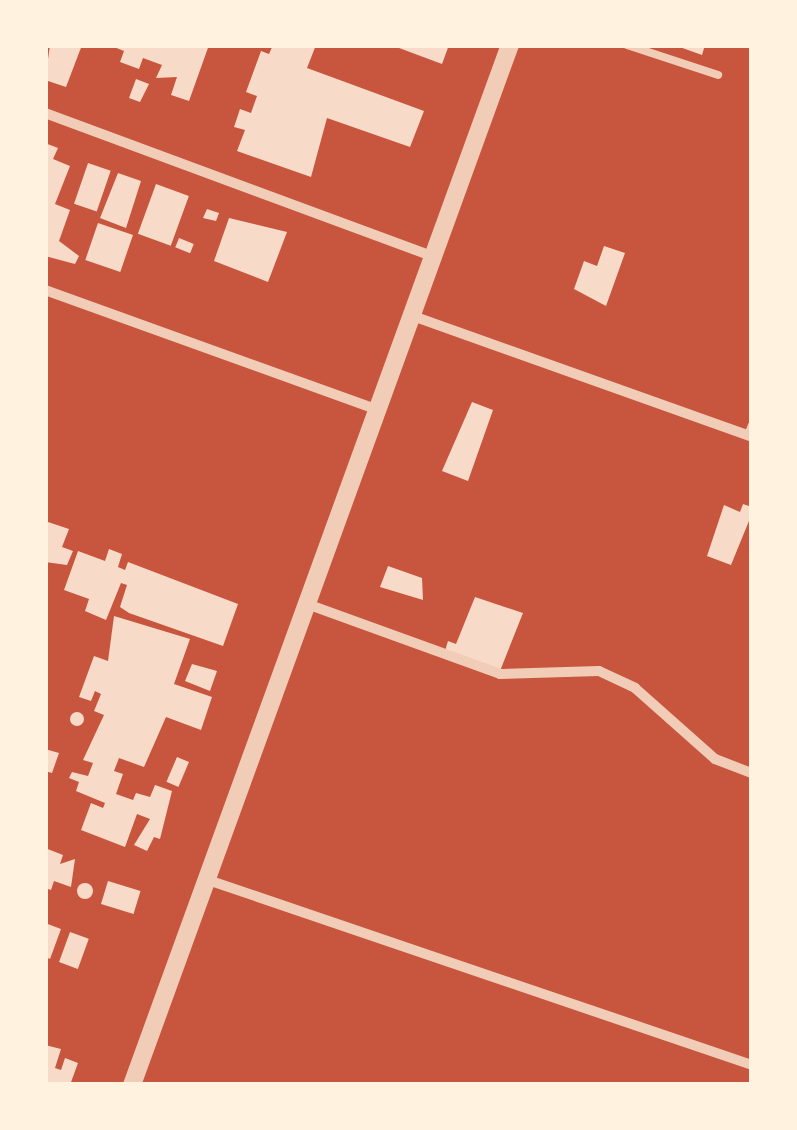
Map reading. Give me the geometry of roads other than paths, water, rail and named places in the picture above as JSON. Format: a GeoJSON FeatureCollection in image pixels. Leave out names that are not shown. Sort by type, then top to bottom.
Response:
{"type":"FeatureCollection","features":[{"type":"Feature","properties":{"kind":"street"},"geometry":{"type":"LineString","coordinates":[[132,1085],[510,45]]}},
{"type":"Feature","properties":{"kind":"street"},"geometry":{"type":"LineString","coordinates":[[45,113],[432,256]]}},
{"type":"Feature","properties":{"kind":"street"},"geometry":{"type":"LineString","coordinates":[[45,290],[376,410]]}},
{"type":"Feature","properties":{"kind":"street"},"geometry":{"type":"LineString","coordinates":[[410,315],[751,432]]}},
{"type":"Feature","properties":{"kind":"street"},"geometry":{"type":"LineString","coordinates":[[307,604],[500,674],[599,671],[634,688],[715,759],[752,772]]}},
{"type":"Feature","properties":{"kind":"street"},"geometry":{"type":"LineString","coordinates":[[208,880],[752,1065]]}},
{"type":"Feature","properties":{"kind":"lane"},"geometry":{"type":"LineString","coordinates":[[627,45],[718,75]]}}]}
